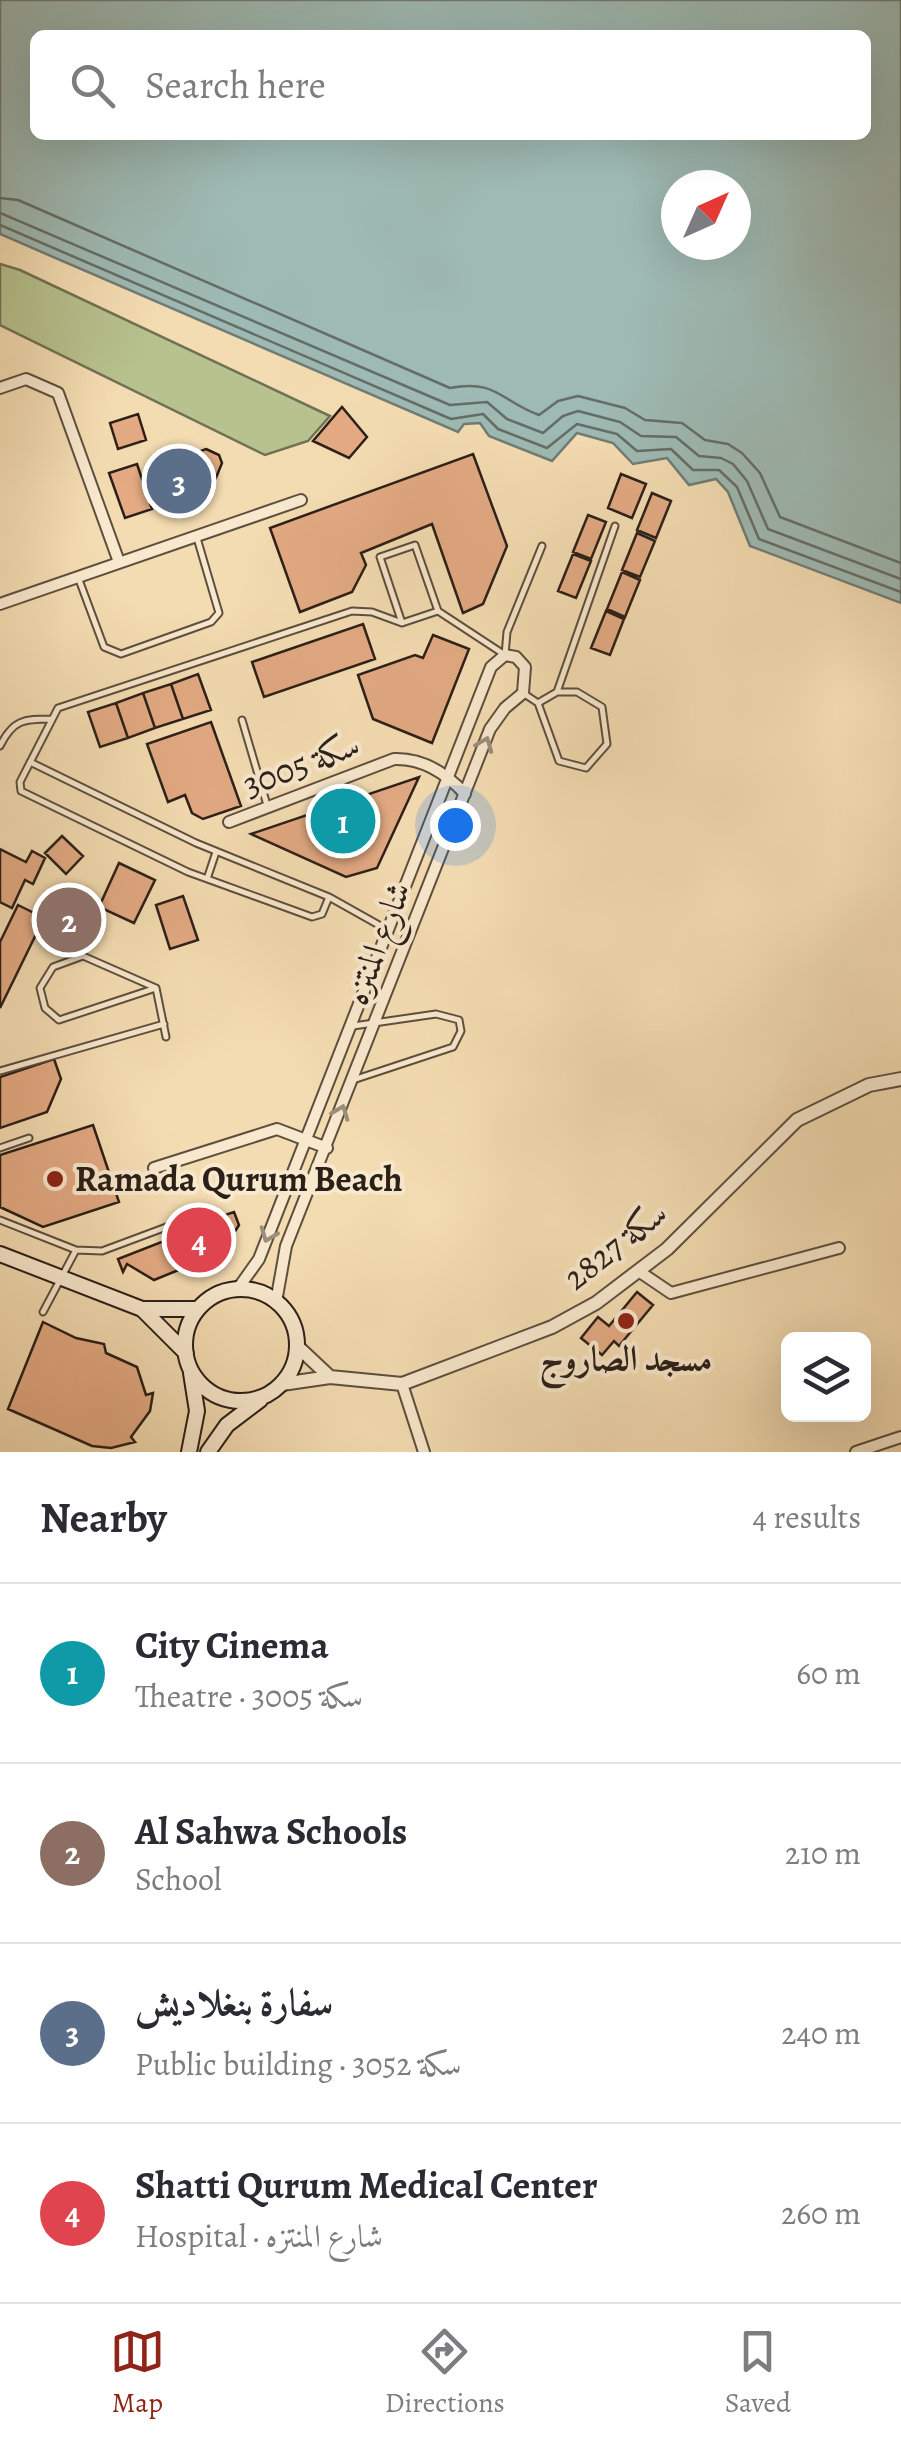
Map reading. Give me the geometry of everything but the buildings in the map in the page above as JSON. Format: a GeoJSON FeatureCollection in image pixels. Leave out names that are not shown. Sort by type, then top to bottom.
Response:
{"type":"FeatureCollection","features":[{"type":"Feature","properties":{"kind":"main road"},"geometry":{"type":"LineString","coordinates":[[0,1254],[142,1310],[198,1309]]}},
{"type":"Feature","properties":{"kind":"main road"},"geometry":{"type":"LineString","coordinates":[[189,1452],[198,1411],[188,1360],[187,1330],[198,1309],[216,1296],[237,1290],[258,1292],[276,1302],[294,1326],[297,1346],[293,1367],[282,1384],[228,1425],[208,1452]]}},
{"type":"Feature","properties":{"kind":"main road"},"geometry":{"type":"LineString","coordinates":[[142,1310],[215,1395],[239,1402],[263,1397]]}},
{"type":"Feature","properties":{"kind":"street"},"geometry":{"type":"LineString","coordinates":[[0,388],[26,379],[58,393],[119,562]]}},
{"type":"Feature","properties":{"kind":"street"},"geometry":{"type":"LineString","coordinates":[[0,604],[301,500]]}},
{"type":"Feature","properties":{"kind":"street"},"geometry":{"type":"LineString","coordinates":[[506,655],[516,657],[526,666],[523,693]]}},
{"type":"Feature","properties":{"kind":"street","name":"شارع المنتزه"},"geometry":{"type":"LineString","coordinates":[[237,1290],[259,1259],[491,667],[506,655]]}},
{"type":"Feature","properties":{"kind":"street","name":"شارع المنتزه"},"geometry":{"type":"LineString","coordinates":[[276,1302],[281,1261],[490,729],[504,708],[523,693]]}},
{"type":"Feature","properties":{"kind":"street","name":"سكة 3005"},"geometry":{"type":"LineString","coordinates":[[229,822],[394,759],[421,762],[449,776]]}},
{"type":"Feature","properties":{"kind":"street"},"geometry":{"type":"LineString","coordinates":[[449,776],[464,794]]}},
{"type":"Feature","properties":{"kind":"street"},"geometry":{"type":"LineString","coordinates":[[426,836],[445,844]]}},
{"type":"Feature","properties":{"kind":"street","name":"سكة 2827"},"geometry":{"type":"LineString","coordinates":[[282,1384],[330,1377],[397,1384],[552,1327],[640,1272],[797,1120],[870,1084],[901,1079]]}},
{"type":"Feature","properties":{"kind":"street"},"geometry":{"type":"LineString","coordinates":[[154,1168],[277,1128],[327,1148]]}},
{"type":"Feature","properties":{"kind":"street"},"geometry":{"type":"LineString","coordinates":[[640,1272],[671,1293],[839,1248]]}},
{"type":"Feature","properties":{"kind":"street"},"geometry":{"type":"LineString","coordinates":[[297,1346],[330,1377]]}},
{"type":"Feature","properties":{"kind":"street"},"geometry":{"type":"LineString","coordinates":[[397,1384],[424,1452]]}},
{"type":"Feature","properties":{"kind":"street"},"geometry":{"type":"LineString","coordinates":[[856,1452],[901,1437]]}},
{"type":"Feature","properties":{"kind":"lane"},"geometry":{"type":"LineString","coordinates":[[558,692],[616,526]]}},
{"type":"Feature","properties":{"kind":"lane"},"geometry":{"type":"LineString","coordinates":[[78,576],[104,647],[121,654],[212,622],[218,613],[196,535]]}},
{"type":"Feature","properties":{"kind":"lane"},"geometry":{"type":"LineString","coordinates":[[402,623],[380,557],[416,545],[438,611],[506,655]]}},
{"type":"Feature","properties":{"kind":"lane"},"geometry":{"type":"LineString","coordinates":[[506,655],[507,632],[542,546]]}},
{"type":"Feature","properties":{"kind":"lane"},"geometry":{"type":"LineString","coordinates":[[330,897],[322,914],[312,917],[206,879],[21,791],[30,762],[58,708],[352,611],[372,612],[402,623],[438,611]]}},
{"type":"Feature","properties":{"kind":"lane"},"geometry":{"type":"LineString","coordinates":[[523,693],[538,703],[560,761],[586,768],[606,744],[602,707],[577,692],[558,692],[538,703]]}},
{"type":"Feature","properties":{"kind":"lane"},"geometry":{"type":"LineString","coordinates":[[0,746],[9,727],[19,720],[50,719]]}},
{"type":"Feature","properties":{"kind":"lane"},"geometry":{"type":"LineString","coordinates":[[242,720],[268,805]]}},
{"type":"Feature","properties":{"kind":"lane"},"geometry":{"type":"LineString","coordinates":[[30,762],[216,852],[330,897],[388,931]]}},
{"type":"Feature","properties":{"kind":"lane"},"geometry":{"type":"LineString","coordinates":[[206,879],[216,852]]}},
{"type":"Feature","properties":{"kind":"lane"},"geometry":{"type":"LineString","coordinates":[[82,956],[156,988],[60,1020],[45,1008],[40,988],[53,967],[82,956]]}},
{"type":"Feature","properties":{"kind":"lane"},"geometry":{"type":"LineString","coordinates":[[156,988],[166,1037]]}},
{"type":"Feature","properties":{"kind":"lane"},"geometry":{"type":"LineString","coordinates":[[350,1027],[436,1014],[458,1020],[461,1031],[453,1047],[353,1080]]}},
{"type":"Feature","properties":{"kind":"lane"},"geometry":{"type":"LineString","coordinates":[[0,1072],[164,1024]]}},
{"type":"Feature","properties":{"kind":"lane"},"geometry":{"type":"LineString","coordinates":[[0,1148],[29,1138]]}},
{"type":"Feature","properties":{"kind":"lane"},"geometry":{"type":"LineString","coordinates":[[0,1220],[76,1250],[102,1251],[212,1210]]}},
{"type":"Feature","properties":{"kind":"lane"},"geometry":{"type":"LineString","coordinates":[[42,1312],[76,1250]]}},
{"type":"Feature","properties":{"kind":"green space"},"geometry":{"type":"Polygon","coordinates":[[[0,264],[330,416],[308,441],[265,455],[0,325],[0,264]]]}},
{"type":"Feature","properties":{"kind":"water"},"geometry":{"type":"Polygon","coordinates":[[[0,0],[901,0],[901,603],[750,546],[728,492],[716,479],[689,485],[667,458],[633,464],[613,443],[577,433],[552,461],[489,436],[480,423],[464,424],[458,432],[0,234],[0,0]]]}},
{"type":"Feature","properties":{"kind":"place","name":"سفارة بنغلاديش"},"geometry":{"type":"Point","coordinates":[179,481]}},
{"type":"Feature","properties":{"kind":"place","name":"City Cinema"},"geometry":{"type":"Point","coordinates":[343,821]}},
{"type":"Feature","properties":{"kind":"place","name":"Al Sahwa Schools"},"geometry":{"type":"Point","coordinates":[69,920]}},
{"type":"Feature","properties":{"kind":"place","name":"Ramada Qurum Beach"},"geometry":{"type":"Point","coordinates":[55,1179]}},
{"type":"Feature","properties":{"kind":"place","name":"Shatti Qurum Medical Center"},"geometry":{"type":"Point","coordinates":[199,1240]}},
{"type":"Feature","properties":{"kind":"place","name":"مسجد الصاروج"},"geometry":{"type":"Point","coordinates":[626,1321]}}]}
